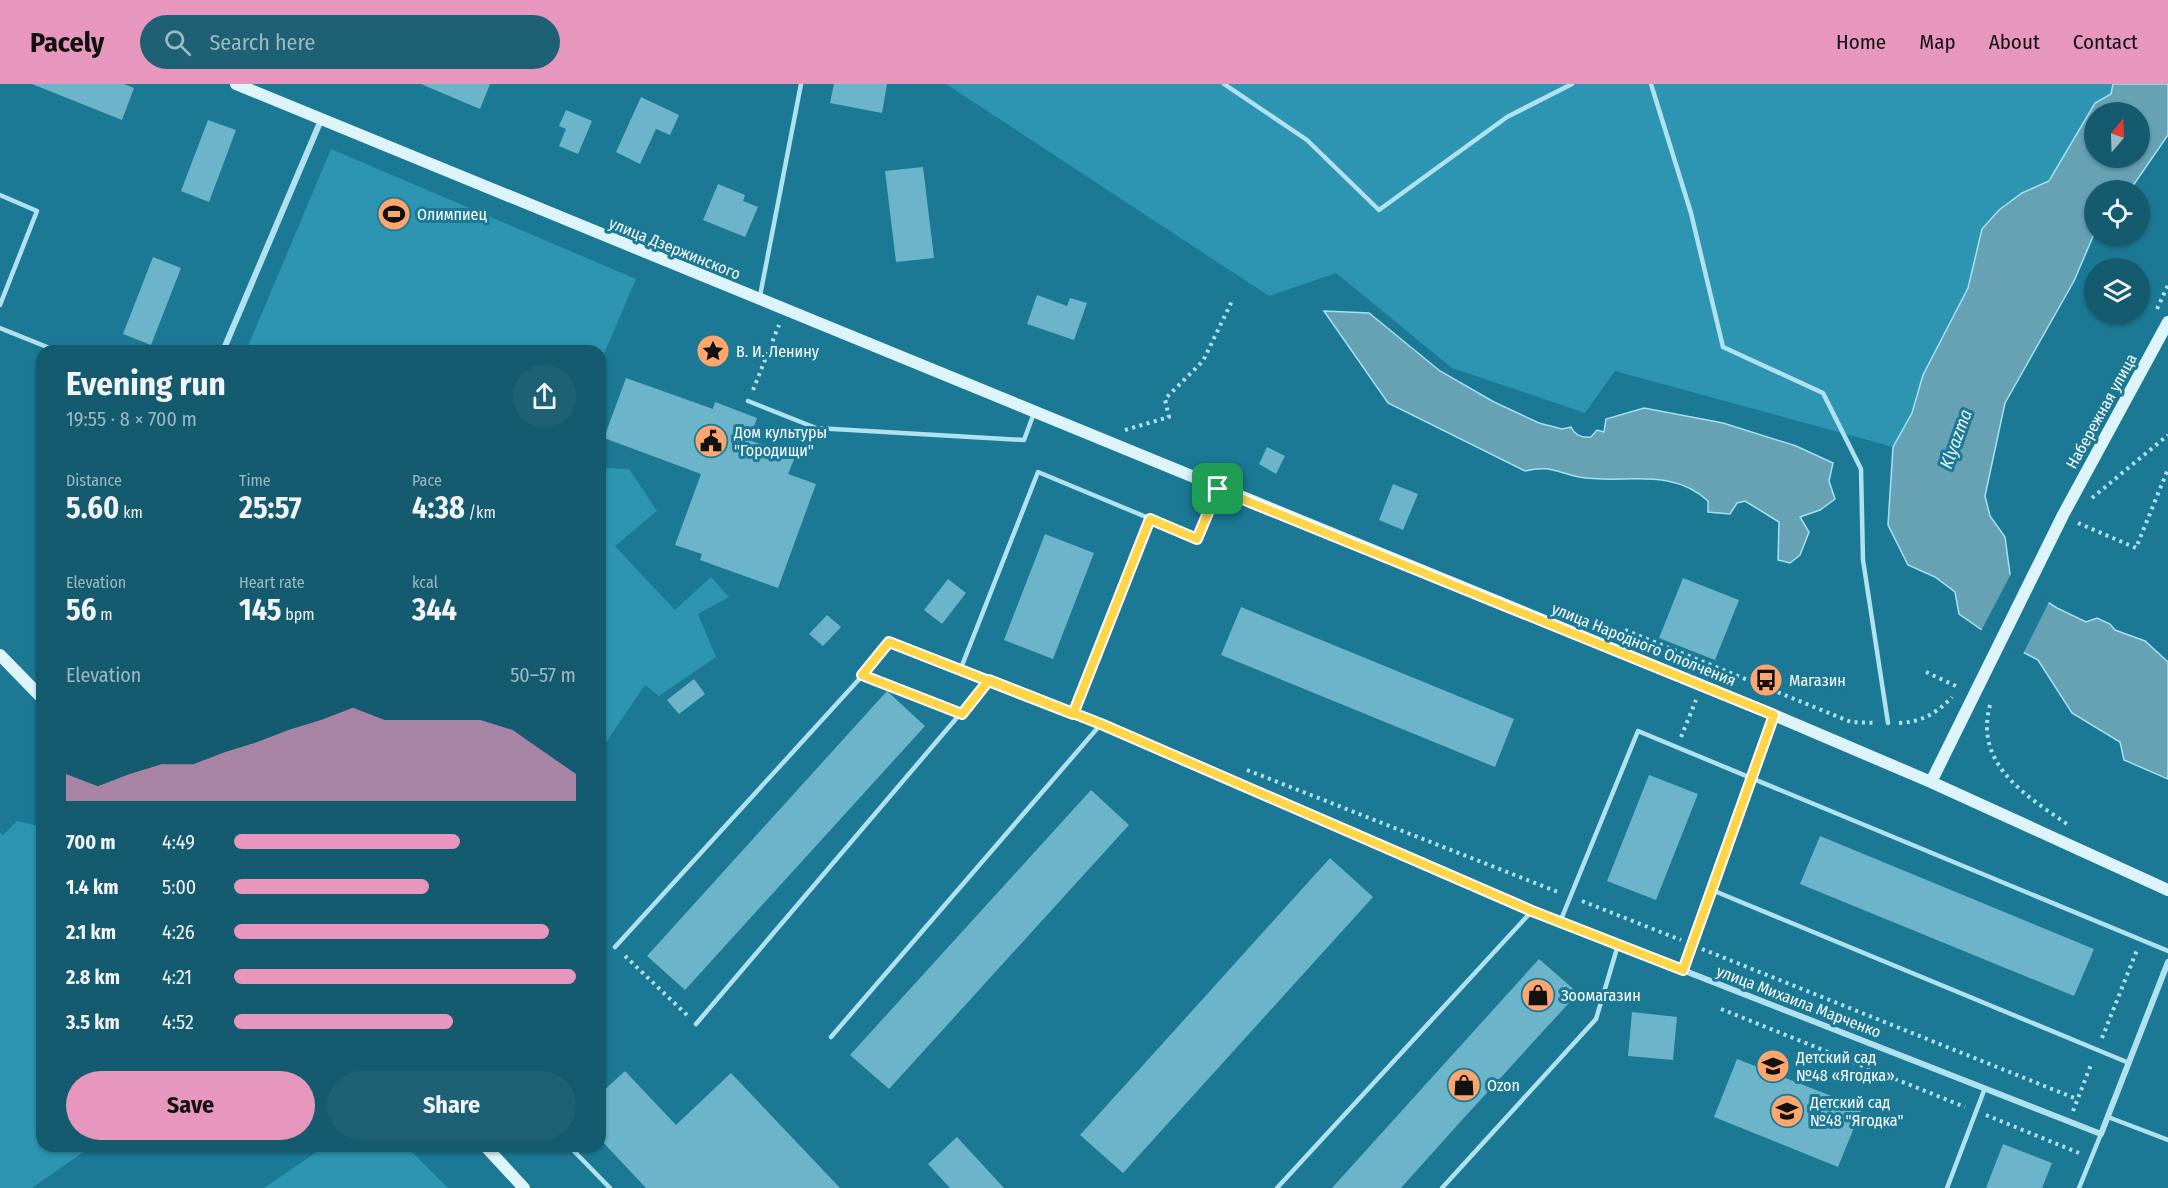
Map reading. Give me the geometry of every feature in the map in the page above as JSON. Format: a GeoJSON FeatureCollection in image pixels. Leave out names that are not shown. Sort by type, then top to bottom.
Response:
{"type":"FeatureCollection","features":[{"type":"Feature","properties":{"kind":"street","name":"улица Дзержинского"},"geometry":{"type":"LineString","coordinates":[[236,84],[1102,441]]}},
{"type":"Feature","properties":{"kind":"street"},"geometry":{"type":"LineString","coordinates":[[226,345],[321,120]]}},
{"type":"Feature","properties":{"kind":"street","name":"Набережная улица"},"geometry":{"type":"LineString","coordinates":[[1931,782],[2063,515],[2168,322]]}},
{"type":"Feature","properties":{"kind":"street","name":"улица Народного Ополчения"},"geometry":{"type":"LineString","coordinates":[[1102,441],[1774,715],[1931,782],[2168,890]]}},
{"type":"Feature","properties":{"kind":"street","name":"улица Михаила Марченко"},"geometry":{"type":"LineString","coordinates":[[889,642],[1101,724],[1532,911],[2101,1134]]}},
{"type":"Feature","properties":{"kind":"street"},"geometry":{"type":"LineString","coordinates":[[0,655],[36,692]]}},
{"type":"Feature","properties":{"kind":"street"},"geometry":{"type":"LineString","coordinates":[[2101,1134],[2168,962]]}},
{"type":"Feature","properties":{"kind":"street"},"geometry":{"type":"LineString","coordinates":[[491,1152],[525,1188]]}},
{"type":"Feature","properties":{"kind":"lane"},"geometry":{"type":"LineString","coordinates":[[760,300],[801,84]]}},
{"type":"Feature","properties":{"kind":"lane"},"geometry":{"type":"LineString","coordinates":[[1224,84],[1307,140],[1379,210],[1507,117],[1572,84]]}},
{"type":"Feature","properties":{"kind":"lane"},"geometry":{"type":"LineString","coordinates":[[1651,84],[1691,213],[1723,347],[1822,393],[1861,469],[1863,561],[1888,723]]}},
{"type":"Feature","properties":{"kind":"lane"},"geometry":{"type":"LineString","coordinates":[[0,195],[38,211],[0,305]]}},
{"type":"Feature","properties":{"kind":"lane"},"geometry":{"type":"LineString","coordinates":[[0,328],[42,345]]}},
{"type":"Feature","properties":{"kind":"lane"},"geometry":{"type":"LineString","coordinates":[[748,401],[816,428],[1024,440],[1034,413]]}},
{"type":"Feature","properties":{"kind":"lane"},"geometry":{"type":"LineString","coordinates":[[961,668],[1038,472],[1197,539],[1218,489]]}},
{"type":"Feature","properties":{"kind":"lane"},"geometry":{"type":"LineString","coordinates":[[1073,714],[1150,519]]}},
{"type":"Feature","properties":{"kind":"lane"},"geometry":{"type":"LineString","coordinates":[[615,947],[862,675],[889,642]]}},
{"type":"Feature","properties":{"kind":"lane"},"geometry":{"type":"LineString","coordinates":[[696,1024],[989,680]]}},
{"type":"Feature","properties":{"kind":"lane"},"geometry":{"type":"LineString","coordinates":[[1683,970],[1774,715]]}},
{"type":"Feature","properties":{"kind":"lane"},"geometry":{"type":"LineString","coordinates":[[831,1037],[1101,724]]}},
{"type":"Feature","properties":{"kind":"lane"},"geometry":{"type":"LineString","coordinates":[[1560,922],[1638,731],[2168,951]]}},
{"type":"Feature","properties":{"kind":"lane"},"geometry":{"type":"LineString","coordinates":[[1712,890],[2129,1063]]}},
{"type":"Feature","properties":{"kind":"lane"},"geometry":{"type":"LineString","coordinates":[[1277,1188],[1532,911]]}},
{"type":"Feature","properties":{"kind":"lane"},"geometry":{"type":"LineString","coordinates":[[1442,1188],[1596,1019],[1618,945]]}},
{"type":"Feature","properties":{"kind":"lane"},"geometry":{"type":"LineString","coordinates":[[1947,1188],[1985,1088]]}},
{"type":"Feature","properties":{"kind":"lane"},"geometry":{"type":"LineString","coordinates":[[2108,1117],[2168,1140]]}},
{"type":"Feature","properties":{"kind":"lane"},"geometry":{"type":"LineString","coordinates":[[2079,1188],[2101,1134]]}},
{"type":"Feature","properties":{"kind":"lane"},"geometry":{"type":"LineString","coordinates":[[575,1152],[610,1188]]}},
{"type":"Feature","properties":{"kind":"path"},"geometry":{"type":"LineString","coordinates":[[1119,432],[1169,417],[1165,399],[1203,361],[1233,299]]}},
{"type":"Feature","properties":{"kind":"path"},"geometry":{"type":"LineString","coordinates":[[748,401],[779,324]]}},
{"type":"Feature","properties":{"kind":"path"},"geometry":{"type":"LineString","coordinates":[[2086,503],[2168,435]]}},
{"type":"Feature","properties":{"kind":"path"},"geometry":{"type":"LineString","coordinates":[[2082,513],[2077,523],[2136,548],[2168,469]]}},
{"type":"Feature","properties":{"kind":"path"},"geometry":{"type":"LineString","coordinates":[[1624,630],[1851,722],[1914,722],[1936,713],[1960,689],[1926,672]]}},
{"type":"Feature","properties":{"kind":"path"},"geometry":{"type":"LineString","coordinates":[[862,675],[962,714]]}},
{"type":"Feature","properties":{"kind":"path"},"geometry":{"type":"LineString","coordinates":[[1677,746],[1696,700]]}},
{"type":"Feature","properties":{"kind":"path"},"geometry":{"type":"LineString","coordinates":[[1990,704],[1984,725],[1986,737],[1993,756],[2008,779],[2072,827]]}},
{"type":"Feature","properties":{"kind":"path"},"geometry":{"type":"LineString","coordinates":[[615,947],[696,1024]]}},
{"type":"Feature","properties":{"kind":"path"},"geometry":{"type":"LineString","coordinates":[[1721,1009],[2091,1158]]}},
{"type":"Feature","properties":{"kind":"shaded area"},"geometry":{"type":"Polygon","coordinates":[[[946,84],[2113,84],[2112,94],[2097,102],[2084,102],[2084,122],[2049,181],[2022,193],[1999,210],[1982,229],[1968,288],[1923,375],[1912,413],[1893,447],[1615,371],[1585,413],[1452,368],[1336,273],[1269,296],[946,84]]]}},
{"type":"Feature","properties":{"kind":"shaded area","name":"Олимпиец"},"geometry":{"type":"Polygon","coordinates":[[[331,149],[636,279],[606,349],[606,345],[249,345],[331,149]]]}},
{"type":"Feature","properties":{"kind":"shaded area"},"geometry":{"type":"Polygon","coordinates":[[[606,468],[629,469],[657,511],[615,546],[675,610],[711,577],[729,597],[698,614],[716,657],[659,696],[645,685],[606,742],[606,468]]]}},
{"type":"Feature","properties":{"kind":"shaded area"},"geometry":{"type":"Polygon","coordinates":[[[17,821],[36,826],[36,1152],[83,1152],[32,1188],[0,1188],[0,833],[3,835],[17,821]]]}},
{"type":"Feature","properties":{"kind":"shaded area"},"geometry":{"type":"Polygon","coordinates":[[[316,1152],[412,1152],[448,1188],[264,1188],[316,1152]]]}},
{"type":"Feature","properties":{"kind":"water"},"geometry":{"type":"Polygon","coordinates":[[[2113,84],[2168,84],[2168,135],[2150,161],[2150,102],[2097,102],[2111,94],[2113,84]]]}},
{"type":"Feature","properties":{"kind":"water","name":"Klyazma"},"geometry":{"type":"Polygon","coordinates":[[[2084,122],[2084,168],[2145,168],[2137,180],[2084,180],[2084,246],[2089,246],[2074,281],[2005,403],[1985,496],[1990,516],[2005,537],[2010,574],[2021,585],[2057,608],[2086,622],[2097,618],[2110,624],[2115,630],[2145,641],[2168,662],[2168,779],[2124,760],[2120,742],[2072,713],[2038,660],[1988,634],[1959,614],[1955,592],[1935,577],[1908,565],[1888,525],[1893,447],[1912,413],[1923,375],[1968,288],[1982,229],[1999,210],[2022,193],[2049,181],[2084,122]]]}},
{"type":"Feature","properties":{"kind":"water"},"geometry":{"type":"Polygon","coordinates":[[[1324,311],[1369,313],[1440,371],[1494,402],[1539,423],[1562,429],[1571,427],[1582,437],[1591,437],[1597,430],[1604,432],[1606,419],[1644,408],[1723,423],[1796,446],[1833,463],[1829,481],[1835,499],[1820,510],[1800,517],[1809,532],[1800,555],[1790,563],[1778,560],[1779,522],[1745,501],[1737,503],[1730,514],[1708,512],[1708,501],[1693,490],[1662,480],[1596,479],[1547,469],[1525,471],[1388,403],[1324,311]]]}},
{"type":"Feature","properties":{"kind":"pier"},"geometry":{"type":"Polygon","coordinates":[[[2013,570],[2023,583],[2050,600],[2022,656],[1980,633],[2013,570]]]}},
{"type":"Feature","properties":{"kind":"building"},"geometry":{"type":"Polygon","coordinates":[[[32,84],[124,84],[134,88],[122,120],[32,84]]]}},
{"type":"Feature","properties":{"kind":"building"},"geometry":{"type":"Polygon","coordinates":[[[421,84],[490,84],[480,109],[421,84]]]}},
{"type":"Feature","properties":{"kind":"building"},"geometry":{"type":"Polygon","coordinates":[[[834,84],[887,84],[882,113],[830,103],[834,84]]]}},
{"type":"Feature","properties":{"kind":"building"},"geometry":{"type":"Polygon","coordinates":[[[641,97],[679,115],[670,135],[656,129],[640,164],[616,152],[641,97]]]}},
{"type":"Feature","properties":{"kind":"building"},"geometry":{"type":"Polygon","coordinates":[[[566,110],[592,121],[578,154],[559,146],[566,129],[559,126],[566,110]]]}},
{"type":"Feature","properties":{"kind":"building"},"geometry":{"type":"Polygon","coordinates":[[[208,120],[236,130],[209,202],[181,191],[208,120]]]}},
{"type":"Feature","properties":{"kind":"building"},"geometry":{"type":"Polygon","coordinates":[[[923,167],[934,258],[896,262],[885,171],[923,167]]]}},
{"type":"Feature","properties":{"kind":"building"},"geometry":{"type":"Polygon","coordinates":[[[718,184],[745,195],[743,201],[758,207],[745,237],[703,220],[718,184]]]}},
{"type":"Feature","properties":{"kind":"building"},"geometry":{"type":"Polygon","coordinates":[[[153,257],[181,268],[151,345],[123,334],[153,257]]]}},
{"type":"Feature","properties":{"kind":"building"},"geometry":{"type":"Polygon","coordinates":[[[1037,295],[1067,306],[1070,298],[1087,303],[1074,340],[1027,324],[1037,295]]]}},
{"type":"Feature","properties":{"kind":"building"},"geometry":{"type":"Polygon","coordinates":[[[626,378],[713,409],[715,402],[757,418],[749,440],[795,457],[788,474],[816,484],[778,588],[700,560],[702,554],[675,545],[701,474],[606,439],[606,433],[626,378]]]}},
{"type":"Feature","properties":{"kind":"building"},"geometry":{"type":"Polygon","coordinates":[[[1267,447],[1285,456],[1276,474],[1259,464],[1267,447]]]}},
{"type":"Feature","properties":{"kind":"building"},"geometry":{"type":"Polygon","coordinates":[[[1393,484],[1418,494],[1403,530],[1379,520],[1393,484]]]}},
{"type":"Feature","properties":{"kind":"building"},"geometry":{"type":"Polygon","coordinates":[[[1045,534],[1094,553],[1053,659],[1004,640],[1045,534]]]}},
{"type":"Feature","properties":{"kind":"building"},"geometry":{"type":"Polygon","coordinates":[[[1683,578],[1739,600],[1715,660],[1659,638],[1683,578]]]}},
{"type":"Feature","properties":{"kind":"building"},"geometry":{"type":"Polygon","coordinates":[[[948,579],[966,593],[942,624],[924,610],[948,579]]]}},
{"type":"Feature","properties":{"kind":"building"},"geometry":{"type":"Polygon","coordinates":[[[1241,607],[1514,719],[1495,767],[1221,655],[1241,607]]]}},
{"type":"Feature","properties":{"kind":"building"},"geometry":{"type":"Polygon","coordinates":[[[827,615],[841,627],[823,646],[809,634],[827,615]]]}},
{"type":"Feature","properties":{"kind":"building"},"geometry":{"type":"Polygon","coordinates":[[[694,679],[705,694],[679,714],[667,700],[694,679]]]}},
{"type":"Feature","properties":{"kind":"building"},"geometry":{"type":"Polygon","coordinates":[[[887,691],[925,726],[685,990],[647,956],[887,691]]]}},
{"type":"Feature","properties":{"kind":"building"},"geometry":{"type":"Polygon","coordinates":[[[1649,775],[1698,794],[1656,900],[1607,881],[1649,775]]]}},
{"type":"Feature","properties":{"kind":"building"},"geometry":{"type":"Polygon","coordinates":[[[1091,790],[1129,825],[889,1089],[850,1055],[1091,790]]]}},
{"type":"Feature","properties":{"kind":"building"},"geometry":{"type":"Polygon","coordinates":[[[1820,836],[2094,949],[2074,996],[1800,884],[1820,836]]]}},
{"type":"Feature","properties":{"kind":"building"},"geometry":{"type":"Polygon","coordinates":[[[1330,858],[1373,897],[1123,1173],[1080,1135],[1330,858]]]}},
{"type":"Feature","properties":{"kind":"building"},"geometry":{"type":"Polygon","coordinates":[[[1539,959],[1578,993],[1401,1188],[1332,1188],[1539,959]]]}},
{"type":"Feature","properties":{"kind":"building"},"geometry":{"type":"Polygon","coordinates":[[[1632,1012],[1677,1017],[1673,1060],[1628,1056],[1632,1012]]]}},
{"type":"Feature","properties":{"kind":"building"},"geometry":{"type":"Polygon","coordinates":[[[1737,1059],[1862,1108],[1838,1167],[1714,1117],[1737,1059]]]}},
{"type":"Feature","properties":{"kind":"building"},"geometry":{"type":"Polygon","coordinates":[[[625,1071],[676,1125],[731,1073],[840,1188],[646,1188],[606,1145],[606,1088],[625,1071]]]}},
{"type":"Feature","properties":{"kind":"building"},"geometry":{"type":"Polygon","coordinates":[[[957,1137],[1004,1188],[950,1188],[928,1164],[957,1137]]]}},
{"type":"Feature","properties":{"kind":"building"},"geometry":{"type":"Polygon","coordinates":[[[2003,1144],[2052,1163],[2042,1188],[1986,1188],[2003,1144]]]}},
{"type":"Feature","properties":{"kind":"place","name":"Олимпиец"},"geometry":{"type":"Point","coordinates":[394,214]}},
{"type":"Feature","properties":{"kind":"place","name":"В. И. Ленину"},"geometry":{"type":"Point","coordinates":[713,351]}},
{"type":"Feature","properties":{"kind":"place","name":"Дом культуры \"Городищи\""},"geometry":{"type":"Point","coordinates":[711,441]}},
{"type":"Feature","properties":{"kind":"place","name":"Магазин"},"geometry":{"type":"Point","coordinates":[1766,680]}},
{"type":"Feature","properties":{"kind":"place","name":"Зоомагазин"},"geometry":{"type":"Point","coordinates":[1538,995]}},
{"type":"Feature","properties":{"kind":"place","name":"Детский сад №48 «Ягодка»"},"geometry":{"type":"Point","coordinates":[1773,1066]}},
{"type":"Feature","properties":{"kind":"place","name":"Ozon"},"geometry":{"type":"Point","coordinates":[1464,1085]}},
{"type":"Feature","properties":{"kind":"place","name":"Детский сад №48 \"Ягодка\""},"geometry":{"type":"Point","coordinates":[1787,1111]}},
{"type":"Feature","properties":{"kind":"route"},"geometry":{"type":"LineString","coordinates":[[1218,489],[1197,539],[1150,519],[1073,714],[961,668],[889,642],[862,675],[962,714],[989,680],[1073,714],[1101,724],[1532,911],[1683,970],[1774,715],[1218,489]]}}]}
